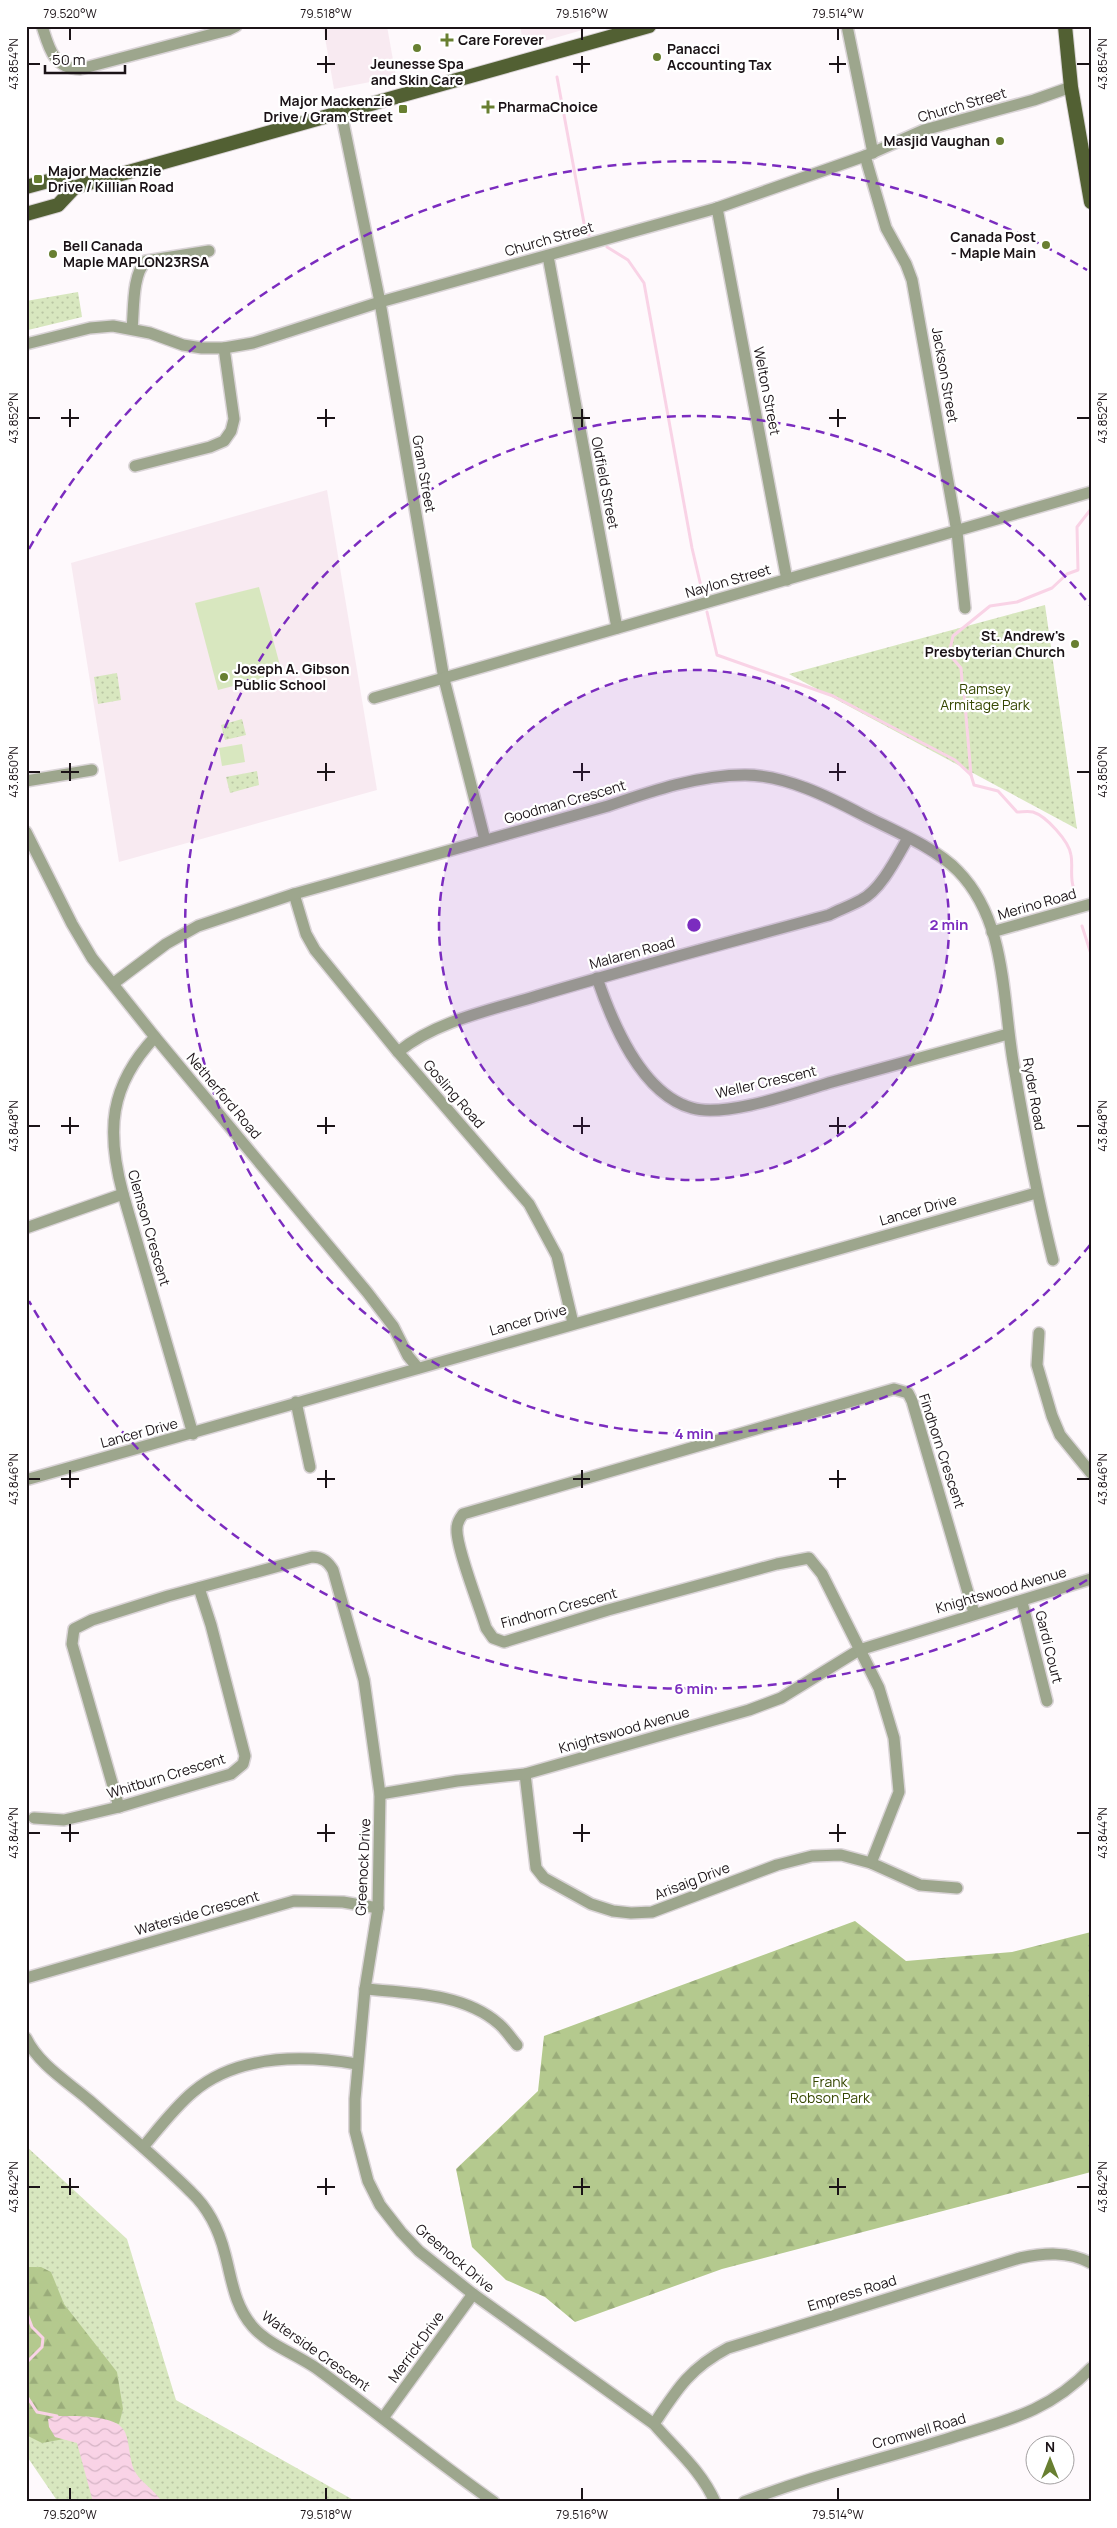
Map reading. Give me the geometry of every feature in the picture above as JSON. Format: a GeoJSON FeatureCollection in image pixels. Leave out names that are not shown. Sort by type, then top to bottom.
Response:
{"type":"FeatureCollection","features":[{"type":"Feature","properties":{"kind":"main road"},"geometry":{"type":"LineString","coordinates":[[26,214],[58,205],[74,188],[649,26]]}},
{"type":"Feature","properties":{"kind":"main road"},"geometry":{"type":"LineString","coordinates":[[1065,26],[1071,86],[1091,202]]}},
{"type":"Feature","properties":{"kind":"main road"},"geometry":{"type":"LineString","coordinates":[[26,187],[52,180],[74,188]]}},
{"type":"Feature","properties":{"kind":"street"},"geometry":{"type":"LineString","coordinates":[[42,26],[50,51],[56,60],[61,65],[80,69],[228,30],[236,26]]}},
{"type":"Feature","properties":{"kind":"street","name":"Jackson Street"},"geometry":{"type":"LineString","coordinates":[[847,26],[869,155],[886,228],[912,280],[957,532],[965,608]]}},
{"type":"Feature","properties":{"kind":"street","name":"Church Street"},"geometry":{"type":"LineString","coordinates":[[26,344],[90,328],[113,326],[132,329],[183,345],[224,348],[253,343],[380,302],[717,208],[869,155],[924,130],[1034,100],[1071,86]]}},
{"type":"Feature","properties":{"kind":"street","name":"Gram Street"},"geometry":{"type":"LineString","coordinates":[[342,112],[380,302],[444,679],[485,840]]}},
{"type":"Feature","properties":{"kind":"street","name":"Welton Street"},"geometry":{"type":"LineString","coordinates":[[717,208],[787,580]]}},
{"type":"Feature","properties":{"kind":"street"},"geometry":{"type":"LineString","coordinates":[[132,329],[136,277],[141,266],[146,261],[208,251]]}},
{"type":"Feature","properties":{"kind":"street","name":"Oldfield Street"},"geometry":{"type":"LineString","coordinates":[[548,256],[617,628]]}},
{"type":"Feature","properties":{"kind":"street"},"geometry":{"type":"LineString","coordinates":[[134,466],[210,447],[224,441],[231,431],[234,419],[224,348]]}},
{"type":"Feature","properties":{"kind":"street","name":"Naylon Street"},"geometry":{"type":"LineString","coordinates":[[374,698],[1091,492]]}},
{"type":"Feature","properties":{"kind":"street"},"geometry":{"type":"LineString","coordinates":[[26,781],[92,770]]}},
{"type":"Feature","properties":{"kind":"street","name":"Goodman Crescent"},"geometry":{"type":"LineString","coordinates":[[114,983],[190,929],[294,894],[608,806],[657,789],[707,779],[747,775],[794,784],[812,791],[908,838],[957,870],[976,894],[992,932]]}},
{"type":"Feature","properties":{"kind":"street","name":"Netherford Road"},"geometry":{"type":"LineString","coordinates":[[26,832],[72,924],[92,958],[114,983],[155,1037],[367,1292],[393,1326],[408,1356],[418,1368]]}},
{"type":"Feature","properties":{"kind":"street","name":"Malaren Road"},"geometry":{"type":"LineString","coordinates":[[398,1052],[409,1043],[448,1023],[597,978],[829,915],[862,900],[892,867],[908,838]]}},
{"type":"Feature","properties":{"kind":"street","name":"Gosling Road"},"geometry":{"type":"LineString","coordinates":[[294,894],[306,934],[315,950],[398,1052],[537,1216],[557,1256],[573,1323]]}},
{"type":"Feature","properties":{"kind":"street","name":"Merino Road"},"geometry":{"type":"LineString","coordinates":[[992,932],[1091,904]]}},
{"type":"Feature","properties":{"kind":"street","name":"Ryder Road"},"geometry":{"type":"LineString","coordinates":[[992,932],[1000,964],[1008,1034],[1036,1192],[1053,1260]]}},
{"type":"Feature","properties":{"kind":"street","name":"Weller Crescent"},"geometry":{"type":"LineString","coordinates":[[597,978],[618,1034],[641,1068],[665,1094],[692,1108],[709,1110],[766,1100],[1008,1034]]}},
{"type":"Feature","properties":{"kind":"street","name":"Clemson Crescent"},"geometry":{"type":"LineString","coordinates":[[155,1037],[133,1062],[120,1087],[113,1114],[117,1171],[193,1434]]}},
{"type":"Feature","properties":{"kind":"street","name":"Lancer Drive"},"geometry":{"type":"LineString","coordinates":[[29,1479],[193,1434],[296,1402],[1036,1192]]}},
{"type":"Feature","properties":{"kind":"street"},"geometry":{"type":"LineString","coordinates":[[26,1228],[123,1194]]}},
{"type":"Feature","properties":{"kind":"street"},"geometry":{"type":"LineString","coordinates":[[1039,1333],[1037,1365],[1052,1416],[1060,1435],[1091,1474]]}},
{"type":"Feature","properties":{"kind":"street","name":"Findhorn Crescent"},"geometry":{"type":"LineString","coordinates":[[859,1650],[822,1574],[809,1558],[777,1564],[626,1605],[504,1642],[492,1638],[486,1628],[462,1553],[456,1529],[458,1521],[463,1514],[894,1389],[908,1392],[912,1400],[974,1614]]}},
{"type":"Feature","properties":{"kind":"street"},"geometry":{"type":"LineString","coordinates":[[296,1402],[310,1467]]}},
{"type":"Feature","properties":{"kind":"street","name":"Greenock Drive"},"geometry":{"type":"LineString","coordinates":[[118,1807],[72,1644],[74,1629],[92,1620],[312,1557],[318,1557],[328,1562],[333,1570],[364,1680],[380,1794],[378,1908],[365,1989],[358,2064],[355,2131],[368,2181],[380,2205],[401,2232],[420,2252],[473,2294],[654,2424],[688,2459],[715,2502]]}},
{"type":"Feature","properties":{"kind":"street","name":"Knightswood Avenue"},"geometry":{"type":"LineString","coordinates":[[380,1794],[456,1781],[525,1774],[765,1704],[781,1698],[859,1650],[1091,1580]]}},
{"type":"Feature","properties":{"kind":"street","name":"Whitburn Crescent"},"geometry":{"type":"LineString","coordinates":[[34,1818],[64,1820],[118,1807],[230,1774],[244,1764],[245,1756],[211,1625],[199,1588]]}},
{"type":"Feature","properties":{"kind":"street","name":"Gardi Court"},"geometry":{"type":"LineString","coordinates":[[1022,1602],[1047,1701]]}},
{"type":"Feature","properties":{"kind":"street"},"geometry":{"type":"LineString","coordinates":[[859,1650],[885,1706],[894,1738],[898,1767],[899,1792],[871,1863]]}},
{"type":"Feature","properties":{"kind":"street","name":"Arisaig Drive"},"geometry":{"type":"LineString","coordinates":[[525,1774],[536,1868],[544,1878],[563,1890],[591,1904],[613,1911],[652,1912],[777,1865],[812,1856],[840,1855],[871,1863],[920,1885],[957,1888]]}},
{"type":"Feature","properties":{"kind":"street","name":"Waterside Crescent"},"geometry":{"type":"LineString","coordinates":[[26,1978],[294,1901],[343,1902],[378,1908]]}},
{"type":"Feature","properties":{"kind":"street"},"geometry":{"type":"LineString","coordinates":[[365,1989],[438,1997],[462,2004],[498,2024],[517,2045]]}},
{"type":"Feature","properties":{"kind":"street","name":"Waterside Crescent"},"geometry":{"type":"LineString","coordinates":[[26,2038],[31,2049],[48,2066],[121,2130],[144,2146],[205,2208],[216,2227],[225,2253],[234,2294],[243,2314],[254,2328],[312,2366],[494,2502]]}},
{"type":"Feature","properties":{"kind":"street"},"geometry":{"type":"LineString","coordinates":[[144,2146],[193,2092],[219,2076],[252,2064],[278,2060],[324,2059],[358,2064]]}},
{"type":"Feature","properties":{"kind":"street","name":"Empress Road"},"geometry":{"type":"LineString","coordinates":[[654,2424],[690,2374],[706,2360],[728,2348],[1020,2258],[1044,2253],[1058,2254],[1091,2264]]}},
{"type":"Feature","properties":{"kind":"street","name":"Merrick Drive"},"geometry":{"type":"LineString","coordinates":[[383,2418],[473,2294]]}},
{"type":"Feature","properties":{"kind":"street","name":"Cromwell Road"},"geometry":{"type":"LineString","coordinates":[[744,2502],[801,2481],[1002,2423],[1036,2409],[1062,2395],[1091,2368]]}},
{"type":"Feature","properties":{"kind":"shaded area"},"geometry":{"type":"Polygon","coordinates":[[[323,26],[387,26],[396,77],[334,89],[323,26]]]}},
{"type":"Feature","properties":{"kind":"shaded area"},"geometry":{"type":"Polygon","coordinates":[[[520,26],[596,26],[524,47],[520,26]]]}},
{"type":"Feature","properties":{"kind":"shaded area","name":"Joseph A. Gibson Public School"},"geometry":{"type":"Polygon","coordinates":[[[327,490],[377,790],[119,862],[71,563],[327,490]]]}},
{"type":"Feature","properties":{"kind":"green space"},"geometry":{"type":"Polygon","coordinates":[[[78,292],[82,317],[28,330],[26,301],[78,292]]]}},
{"type":"Feature","properties":{"kind":"green space"},"geometry":{"type":"Polygon","coordinates":[[[259,587],[282,673],[218,690],[195,603],[259,587]]]}},
{"type":"Feature","properties":{"kind":"green space","name":"Ramsey Armitage Park"},"geometry":{"type":"Polygon","coordinates":[[[1045,605],[1077,829],[789,674],[1045,605]]]}},
{"type":"Feature","properties":{"kind":"green space"},"geometry":{"type":"Polygon","coordinates":[[[117,673],[121,700],[98,704],[94,677],[117,673]]]}},
{"type":"Feature","properties":{"kind":"green space"},"geometry":{"type":"Polygon","coordinates":[[[242,719],[246,735],[225,740],[221,725],[242,719]]]}},
{"type":"Feature","properties":{"kind":"green space"},"geometry":{"type":"Polygon","coordinates":[[[242,744],[245,762],[222,766],[219,748],[242,744]]]}},
{"type":"Feature","properties":{"kind":"green space"},"geometry":{"type":"Polygon","coordinates":[[[257,771],[259,785],[230,793],[226,777],[257,771]]]}},
{"type":"Feature","properties":{"kind":"green space","name":"Frank Robson Park"},"geometry":{"type":"Polygon","coordinates":[[[855,1921],[906,1961],[1012,1952],[1091,1932],[1091,2172],[722,2269],[575,2322],[545,2297],[506,2280],[472,2247],[456,2169],[538,2091],[544,2036],[855,1921]]]}},
{"type":"Feature","properties":{"kind":"green space"},"geometry":{"type":"Polygon","coordinates":[[[26,2146],[127,2239],[176,2400],[357,2502],[58,2502],[26,2455],[26,2146]]]}},
{"type":"Feature","properties":{"kind":"green space"},"geometry":{"type":"Polygon","coordinates":[[[26,2267],[41,2267],[51,2272],[64,2304],[117,2372],[123,2409],[119,2424],[86,2416],[55,2437],[64,2439],[42,2443],[26,2435],[26,2267]]]}},
{"type":"Feature","properties":{"kind":"water"},"geometry":{"type":"Polygon","coordinates":[[[57,2416],[94,2417],[120,2426],[127,2437],[134,2470],[162,2502],[93,2502],[77,2443],[55,2437],[49,2427],[48,2419],[57,2416]]]}},
{"type":"Feature","properties":{"kind":"waterway"},"geometry":{"type":"LineString","coordinates":[[557,77],[586,234],[589,235]]}},
{"type":"Feature","properties":{"kind":"waterway"},"geometry":{"type":"LineString","coordinates":[[607,247],[628,260],[644,283],[692,548],[703,595]]}},
{"type":"Feature","properties":{"kind":"waterway"},"geometry":{"type":"LineString","coordinates":[[962,681],[961,668],[949,654],[953,636],[990,606],[1017,602],[1052,588],[1067,574],[1078,570],[1077,527],[1091,509]]}},
{"type":"Feature","properties":{"kind":"waterway"},"geometry":{"type":"LineString","coordinates":[[707,612],[717,655],[833,696],[955,760],[971,775]]}},
{"type":"Feature","properties":{"kind":"waterway"},"geometry":{"type":"LineString","coordinates":[[964,692],[971,775],[974,785],[998,791],[1017,812],[1033,812],[1038,814],[1062,836],[1072,859],[1073,886]]}},
{"type":"Feature","properties":{"kind":"waterway"},"geometry":{"type":"LineString","coordinates":[[1082,926],[1091,954]]}},
{"type":"Feature","properties":{"kind":"waterway"},"geometry":{"type":"LineString","coordinates":[[26,2311],[32,2327],[43,2338],[42,2347],[26,2363]]}},
{"type":"Feature","properties":{"kind":"waterway"},"geometry":{"type":"LineString","coordinates":[[26,2395],[37,2412],[57,2416]]}},
{"type":"Feature","properties":{"kind":"place","name":"Care Forever"},"geometry":{"type":"Point","coordinates":[447,40]}},
{"type":"Feature","properties":{"kind":"place","name":"Jeunesse Spa and Skin Care"},"geometry":{"type":"Point","coordinates":[417,48]}},
{"type":"Feature","properties":{"kind":"place","name":"Panacci Accounting Tax"},"geometry":{"type":"Point","coordinates":[657,57]}},
{"type":"Feature","properties":{"kind":"place","name":"PharmaChoice"},"geometry":{"type":"Point","coordinates":[488,107]}},
{"type":"Feature","properties":{"kind":"place","name":"Major Mackenzie Drive / Gram Street"},"geometry":{"type":"Point","coordinates":[403,109]}},
{"type":"Feature","properties":{"kind":"place","name":"Masjid Vaughan"},"geometry":{"type":"Point","coordinates":[1000,141]}},
{"type":"Feature","properties":{"kind":"place","name":"Major Mackenzie Drive / Killian Road"},"geometry":{"type":"Point","coordinates":[38,179]}},
{"type":"Feature","properties":{"kind":"place","name":"Canada Post - Maple Main"},"geometry":{"type":"Point","coordinates":[1046,245]}},
{"type":"Feature","properties":{"kind":"place","name":"Bell Canada Maple MAPLON23RSA"},"geometry":{"type":"Point","coordinates":[53,254]}},
{"type":"Feature","properties":{"kind":"place","name":"St. Andrew's Presbyterian Church"},"geometry":{"type":"Point","coordinates":[1075,644]}},
{"type":"Feature","properties":{"kind":"place","name":"Joseph A. Gibson Public School"},"geometry":{"type":"Point","coordinates":[224,677]}}]}
